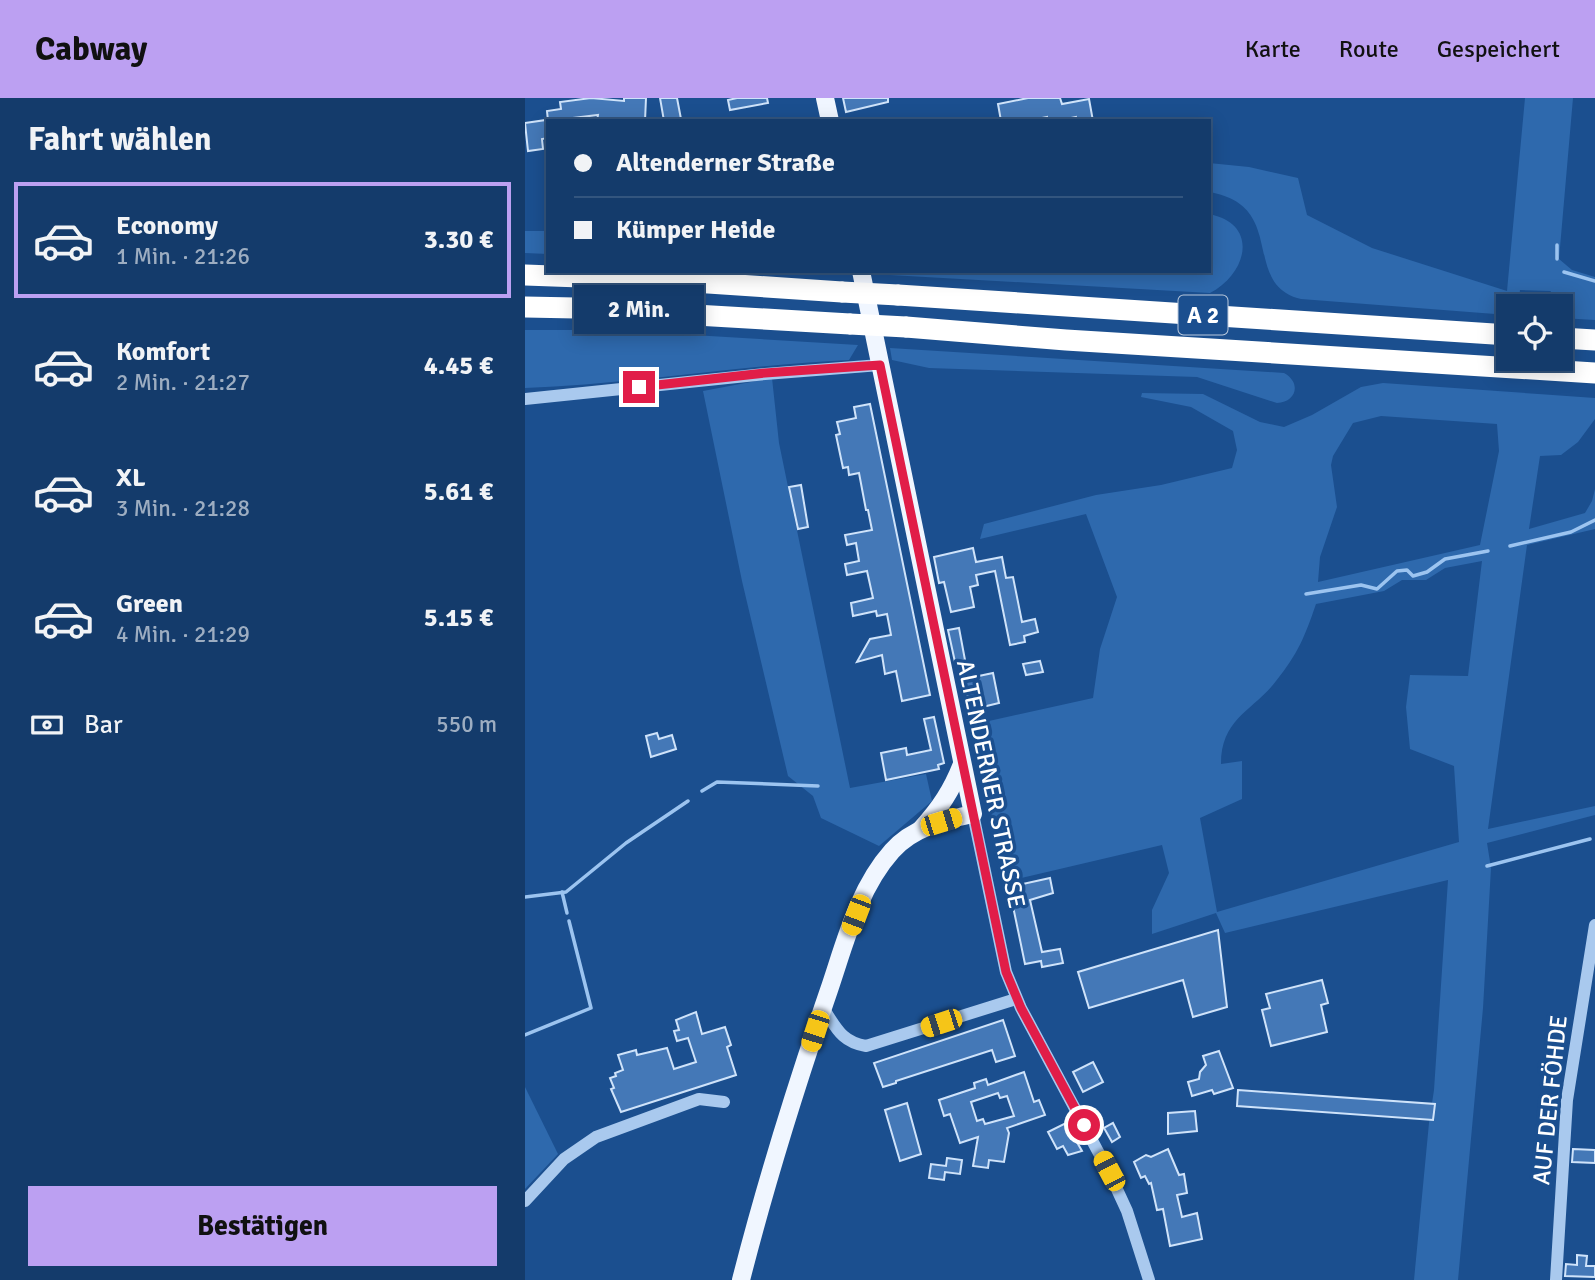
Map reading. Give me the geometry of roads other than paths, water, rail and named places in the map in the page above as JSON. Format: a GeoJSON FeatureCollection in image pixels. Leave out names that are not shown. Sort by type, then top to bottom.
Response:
{"type":"FeatureCollection","features":[{"type":"Feature","properties":{"kind":"highway","name":"A 2"},"geometry":{"type":"LineString","coordinates":[[525,275],[663,280],[1496,334]]}},
{"type":"Feature","properties":{"kind":"highway","name":"A 2"},"geometry":{"type":"LineString","coordinates":[[525,307],[906,327],[1066,340],[1595,373]]}},
{"type":"Feature","properties":{"kind":"highway"},"geometry":{"type":"LineString","coordinates":[[1573,339],[1595,340]]}},
{"type":"Feature","properties":{"kind":"main road"},"geometry":{"type":"LineString","coordinates":[[825,98],[830,119]]}},
{"type":"Feature","properties":{"kind":"main road","name":"ALTENDERNER STRASSE"},"geometry":{"type":"LineString","coordinates":[[861,273],[973,814]]}},
{"type":"Feature","properties":{"kind":"main road"},"geometry":{"type":"LineString","coordinates":[[741,1280],[791,1105],[852,925],[874,874],[893,849],[920,830],[940,808],[962,764]]}},
{"type":"Feature","properties":{"kind":"main road"},"geometry":{"type":"LineString","coordinates":[[920,830],[973,814]]}},
{"type":"Feature","properties":{"kind":"street"},"geometry":{"type":"LineString","coordinates":[[525,399],[765,373],[880,365]]}},
{"type":"Feature","properties":{"kind":"street","name":"ALTENDERNER STRASSE"},"geometry":{"type":"LineString","coordinates":[[973,814],[1003,960],[1016,999],[1109,1171],[1127,1211],[1149,1280]]}},
{"type":"Feature","properties":{"kind":"street","name":"AUF DER FÖHDE"},"geometry":{"type":"LineString","coordinates":[[1556,1280],[1567,1100],[1595,925]]}},
{"type":"Feature","properties":{"kind":"street"},"geometry":{"type":"LineString","coordinates":[[823,1008],[844,1039],[866,1046],[1016,999]]}},
{"type":"Feature","properties":{"kind":"street"},"geometry":{"type":"LineString","coordinates":[[525,1201],[564,1159],[596,1137],[699,1099],[724,1102]]}},
{"type":"Feature","properties":{"kind":"waterway"},"geometry":{"type":"LineString","coordinates":[[1557,245],[1557,259]]}},
{"type":"Feature","properties":{"kind":"waterway"},"geometry":{"type":"LineString","coordinates":[[1564,272],[1595,281]]}},
{"type":"Feature","properties":{"kind":"waterway"},"geometry":{"type":"LineString","coordinates":[[1510,546],[1571,532],[1595,520]]}},
{"type":"Feature","properties":{"kind":"waterway"},"geometry":{"type":"LineString","coordinates":[[1306,594],[1361,585],[1377,589],[1397,571],[1407,570],[1413,576],[1427,572],[1445,559],[1488,551]]}},
{"type":"Feature","properties":{"kind":"waterway"},"geometry":{"type":"LineString","coordinates":[[702,791],[717,782],[818,786]]}},
{"type":"Feature","properties":{"kind":"waterway"},"geometry":{"type":"LineString","coordinates":[[525,897],[566,892],[626,843],[688,801]]}},
{"type":"Feature","properties":{"kind":"waterway"},"geometry":{"type":"LineString","coordinates":[[1487,866],[1590,839]]}},
{"type":"Feature","properties":{"kind":"waterway"},"geometry":{"type":"LineString","coordinates":[[562,892],[567,913]]}},
{"type":"Feature","properties":{"kind":"waterway"},"geometry":{"type":"LineString","coordinates":[[525,1035],[591,1008],[569,921]]}}]}
